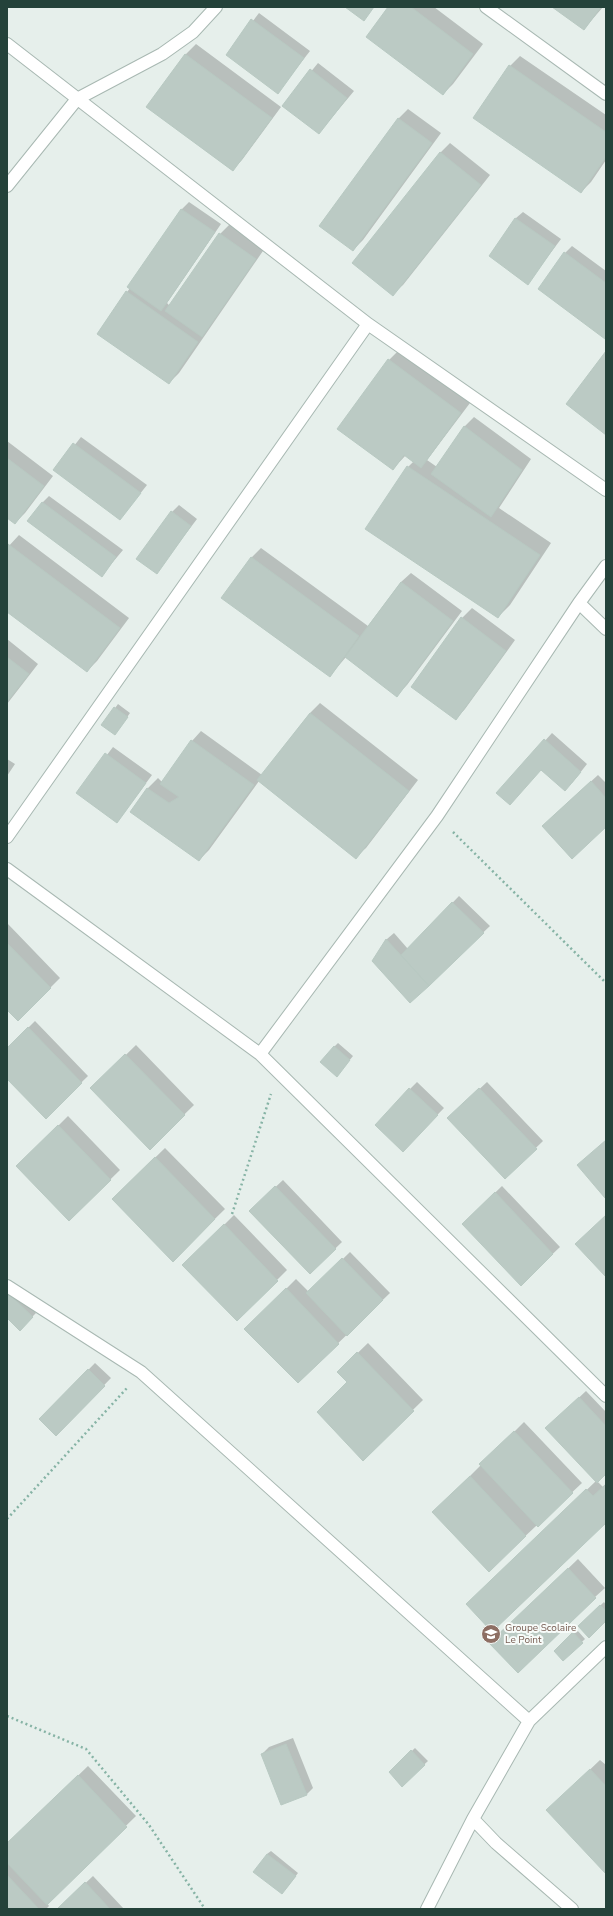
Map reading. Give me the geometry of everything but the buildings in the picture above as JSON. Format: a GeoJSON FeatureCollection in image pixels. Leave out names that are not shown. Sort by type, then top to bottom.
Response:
{"type":"FeatureCollection","features":[{"type":"Feature","properties":{"kind":"street"},"geometry":{"type":"LineString","coordinates":[[7,186],[77,99],[162,54],[193,32],[216,7]]}},
{"type":"Feature","properties":{"kind":"street"},"geometry":{"type":"LineString","coordinates":[[486,7],[606,94]]}},
{"type":"Feature","properties":{"kind":"street"},"geometry":{"type":"LineString","coordinates":[[7,44],[368,324],[606,490]]}},
{"type":"Feature","properties":{"kind":"street"},"geometry":{"type":"LineString","coordinates":[[7,837],[368,324]]}},
{"type":"Feature","properties":{"kind":"street"},"geometry":{"type":"LineString","coordinates":[[260,1054],[437,816],[579,603],[606,566]]}},
{"type":"Feature","properties":{"kind":"street"},"geometry":{"type":"LineString","coordinates":[[579,603],[606,629]]}},
{"type":"Feature","properties":{"kind":"street"},"geometry":{"type":"LineString","coordinates":[[7,869],[260,1054],[606,1396]]}},
{"type":"Feature","properties":{"kind":"street"},"geometry":{"type":"LineString","coordinates":[[7,1286],[141,1372],[529,1721]]}},
{"type":"Feature","properties":{"kind":"street"},"geometry":{"type":"LineString","coordinates":[[427,1909],[473,1819],[529,1721],[606,1646]]}},
{"type":"Feature","properties":{"kind":"street"},"geometry":{"type":"LineString","coordinates":[[473,1819],[496,1843],[572,1909]]}},
{"type":"Feature","properties":{"kind":"path"},"geometry":{"type":"LineString","coordinates":[[437,816],[606,983]]}},
{"type":"Feature","properties":{"kind":"path"},"geometry":{"type":"LineString","coordinates":[[232,1214],[278,1071]]}},
{"type":"Feature","properties":{"kind":"path"},"geometry":{"type":"LineString","coordinates":[[7,1519],[141,1372]]}},
{"type":"Feature","properties":{"kind":"path"},"geometry":{"type":"LineString","coordinates":[[7,1716],[86,1749],[149,1825],[205,1909]]}},
{"type":"Feature","properties":{"kind":"place","name":"Groupe Scolaire Le Point"},"geometry":{"type":"Point","coordinates":[491,1634]}}]}
